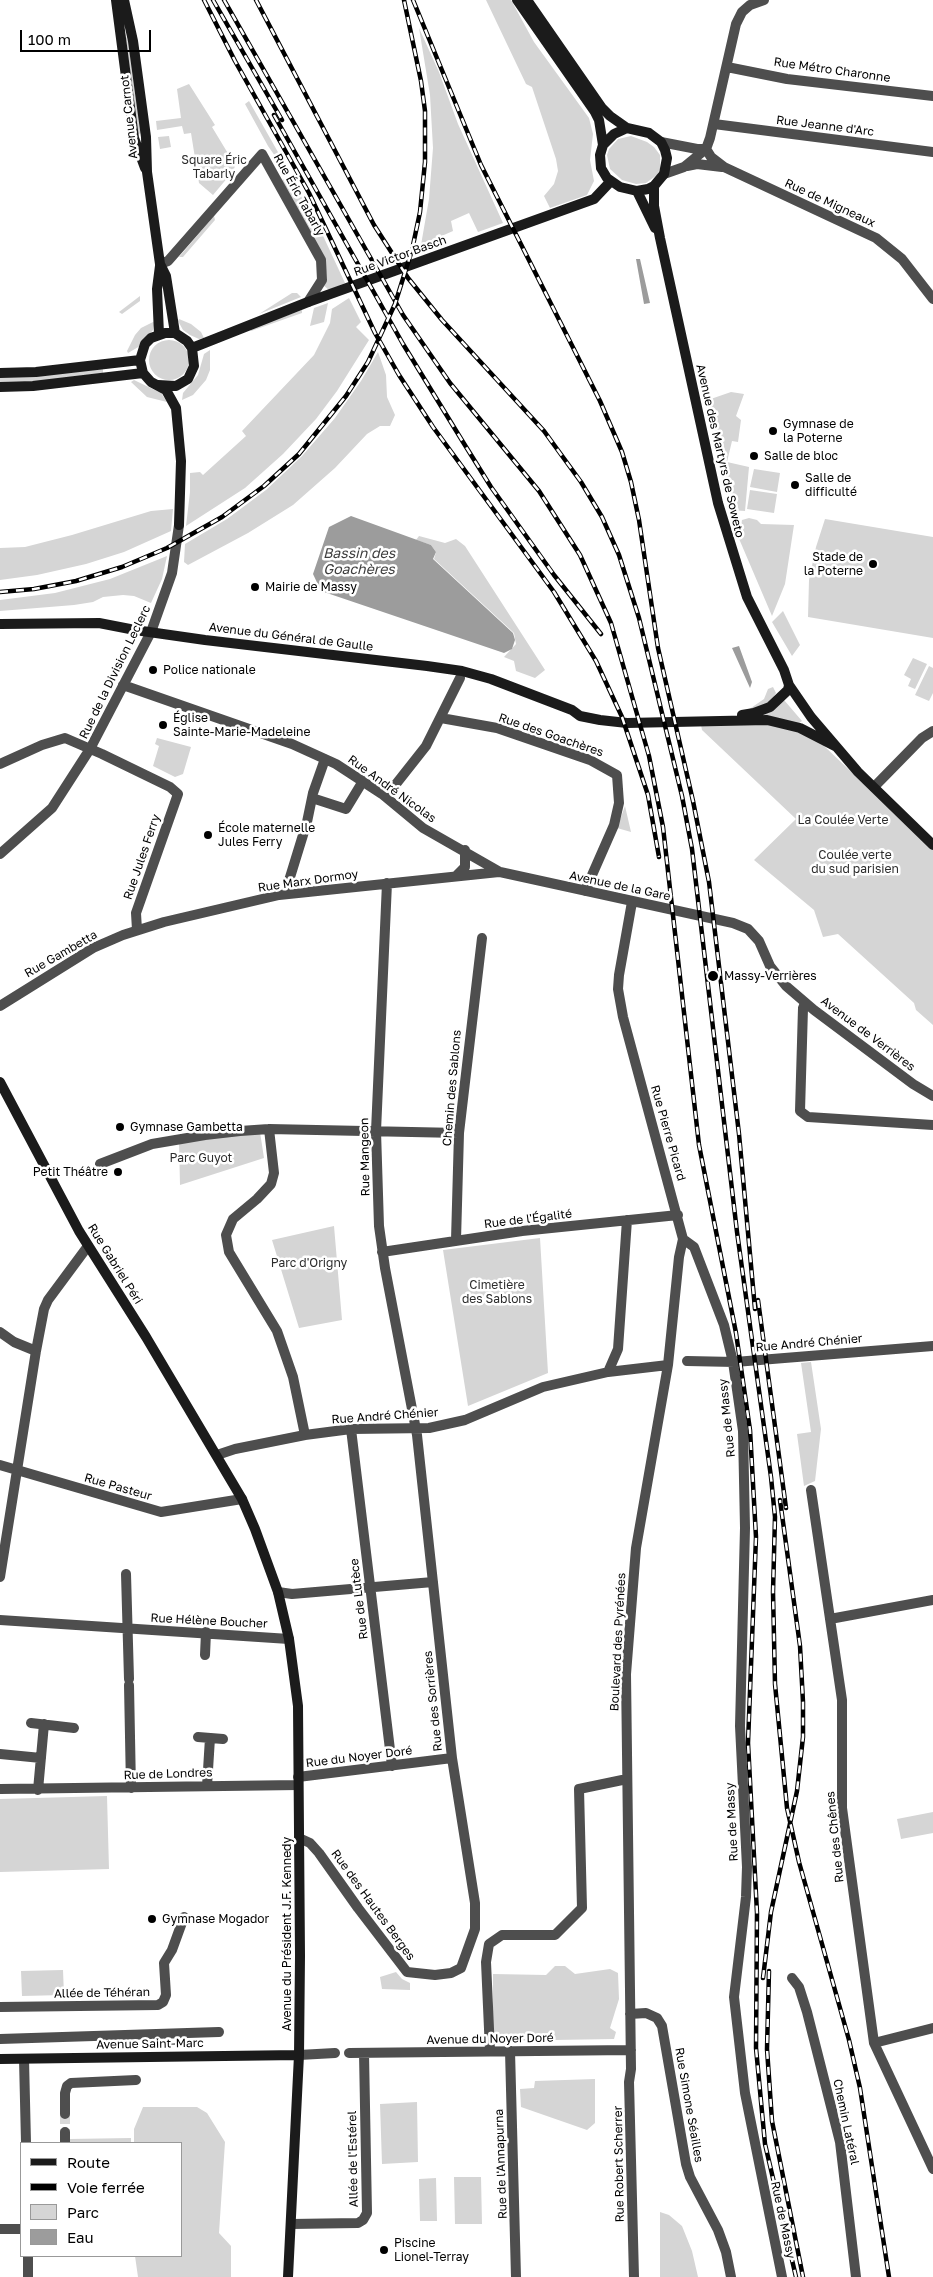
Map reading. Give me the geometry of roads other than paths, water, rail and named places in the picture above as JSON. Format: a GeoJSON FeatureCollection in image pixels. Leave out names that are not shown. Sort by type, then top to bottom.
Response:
{"type":"FeatureCollection","features":[{"type":"Feature","properties":{"kind":"street","name":"Avenue Carnot"},"geometry":{"type":"LineString","coordinates":[[116,0],[134,138],[147,172]]}},
{"type":"Feature","properties":{"kind":"street","name":"Avenue Carnot"},"geometry":{"type":"LineString","coordinates":[[124,0],[133,41],[146,136],[147,172],[160,265],[157,289],[159,334]]}},
{"type":"Feature","properties":{"kind":"street"},"geometry":{"type":"LineString","coordinates":[[517,0],[595,112],[599,120],[603,145],[600,162],[603,173],[611,182],[620,187],[637,191],[654,186],[664,174],[667,158],[661,142]]}},
{"type":"Feature","properties":{"kind":"street"},"geometry":{"type":"LineString","coordinates":[[527,0],[602,108],[610,116],[627,128],[649,133],[661,142],[686,147],[706,148]]}},
{"type":"Feature","properties":{"kind":"street"},"geometry":{"type":"LineString","coordinates":[[664,174],[684,167],[706,148],[714,124],[736,24],[749,3],[764,0]]}},
{"type":"Feature","properties":{"kind":"street","name":"Rue Métro Charonne"},"geometry":{"type":"LineString","coordinates":[[727,67],[787,79],[933,96]]}},
{"type":"Feature","properties":{"kind":"street"},"geometry":{"type":"LineString","coordinates":[[686,147],[698,143],[714,124]]}},
{"type":"Feature","properties":{"kind":"street","name":"Rue Jeanne d'Arc"},"geometry":{"type":"LineString","coordinates":[[714,124],[933,152]]}},
{"type":"Feature","properties":{"kind":"street"},"geometry":{"type":"LineString","coordinates":[[603,145],[614,134],[627,128]]}},
{"type":"Feature","properties":{"kind":"street","name":"Rue de Migneaux"},"geometry":{"type":"LineString","coordinates":[[706,148],[710,157],[724,167],[876,238],[902,259],[932,296]]}},
{"type":"Feature","properties":{"kind":"street","name":"Rue Éric Tabarly"},"geometry":{"type":"LineString","coordinates":[[160,265],[170,258],[262,154],[321,260],[322,280],[308,302]]}},
{"type":"Feature","properties":{"kind":"street","name":"Rue de Migneaux"},"geometry":{"type":"LineString","coordinates":[[684,167],[697,164],[724,167]]}},
{"type":"Feature","properties":{"kind":"street","name":"Rue Victor Basch"},"geometry":{"type":"LineString","coordinates":[[192,348],[308,302],[594,199],[611,182]]}},
{"type":"Feature","properties":{"kind":"street","name":"Avenue des Martyrs de Soweto"},"geometry":{"type":"LineString","coordinates":[[654,186],[654,206],[660,238],[718,503],[730,547],[747,597],[784,670],[789,685],[835,746],[933,845]]}},
{"type":"Feature","properties":{"kind":"street","name":"Avenue des Martyrs de Soweto"},"geometry":{"type":"LineString","coordinates":[[637,191],[660,238]]}},
{"type":"Feature","properties":{"kind":"street","name":"Avenue Carnot"},"geometry":{"type":"LineString","coordinates":[[160,265],[166,276],[174,333]]}},
{"type":"Feature","properties":{"kind":"street"},"geometry":{"type":"LineString","coordinates":[[174,333],[187,341],[192,348],[195,357],[194,366],[188,379],[170,387],[158,385],[143,373],[140,360],[145,344],[159,334],[174,333]]}},
{"type":"Feature","properties":{"kind":"street"},"geometry":{"type":"LineString","coordinates":[[0,373],[36,372],[140,360]]}},
{"type":"Feature","properties":{"kind":"street"},"geometry":{"type":"LineString","coordinates":[[0,387],[32,386],[143,373]]}},
{"type":"Feature","properties":{"kind":"street","name":"Rue de la Division Leclerc"},"geometry":{"type":"LineString","coordinates":[[0,854],[52,808],[90,748],[151,632],[172,573],[179,525],[181,462],[176,408],[181,391],[188,379]]}},
{"type":"Feature","properties":{"kind":"street","name":"Rue de la Division Leclerc"},"geometry":{"type":"LineString","coordinates":[[158,385],[166,390],[176,408]]}},
{"type":"Feature","properties":{"kind":"street","name":"Avenue du Général de Gaulle"},"geometry":{"type":"LineString","coordinates":[[0,624],[99,623],[151,632],[462,672],[491,679],[572,710],[624,718],[754,713],[770,707],[788,690],[789,685]]}},
{"type":"Feature","properties":{"kind":"street"},"geometry":{"type":"LineString","coordinates":[[382,794],[396,784],[420,754],[441,718],[460,678]]}},
{"type":"Feature","properties":{"kind":"street","name":"Rue André Nicolas"},"geometry":{"type":"LineString","coordinates":[[123,685],[292,744],[325,759],[347,770],[382,794],[423,828],[465,850],[500,872]]}},
{"type":"Feature","properties":{"kind":"street","name":"Avenue du Général de Gaulle"},"geometry":{"type":"LineString","coordinates":[[572,710],[580,716],[622,723],[767,720],[800,728],[835,746]]}},
{"type":"Feature","properties":{"kind":"street","name":"Rue des Goachères"},"geometry":{"type":"LineString","coordinates":[[441,718],[497,728],[590,760],[617,775],[619,802],[614,825],[585,891]]}},
{"type":"Feature","properties":{"kind":"street"},"geometry":{"type":"LineString","coordinates":[[874,787],[922,738],[933,731]]}},
{"type":"Feature","properties":{"kind":"street"},"geometry":{"type":"LineString","coordinates":[[0,764],[60,738],[65,738],[90,748]]}},
{"type":"Feature","properties":{"kind":"street","name":"Rue Jules Ferry"},"geometry":{"type":"LineString","coordinates":[[90,748],[170,787],[178,794],[136,913],[137,930]]}},
{"type":"Feature","properties":{"kind":"street"},"geometry":{"type":"LineString","coordinates":[[289,894],[287,887],[325,759]]}},
{"type":"Feature","properties":{"kind":"street"},"geometry":{"type":"LineString","coordinates":[[312,798],[346,809],[363,781]]}},
{"type":"Feature","properties":{"kind":"street"},"geometry":{"type":"LineString","coordinates":[[456,876],[465,867],[465,850]]}},
{"type":"Feature","properties":{"kind":"street","name":"Avenue de la Gare"},"geometry":{"type":"LineString","coordinates":[[500,872],[733,924]]}},
{"type":"Feature","properties":{"kind":"street","name":"Rue Marx Dormoy"},"geometry":{"type":"LineString","coordinates":[[137,930],[289,894],[500,872]]}},
{"type":"Feature","properties":{"kind":"street","name":"Rue Mangeon"},"geometry":{"type":"LineString","coordinates":[[387,883],[376,1131],[379,1226],[382,1252],[416,1428]]}},
{"type":"Feature","properties":{"kind":"street","name":"Rue Pierre Picard"},"geometry":{"type":"LineString","coordinates":[[632,902],[620,962],[620,999],[683,1239],[694,1246],[703,1266],[724,1325],[733,1362]]}},
{"type":"Feature","properties":{"kind":"street","name":"Avenue de Verrières"},"geometry":{"type":"LineString","coordinates":[[733,924],[748,929],[752,933],[778,979],[805,1003],[913,1084],[933,1096]]}},
{"type":"Feature","properties":{"kind":"street","name":"Rue Gambetta"},"geometry":{"type":"LineString","coordinates":[[0,1006],[93,948],[137,930]]}},
{"type":"Feature","properties":{"kind":"street","name":"Chemin des Sablons"},"geometry":{"type":"LineString","coordinates":[[456,1240],[460,1133],[470,1030],[482,938]]}},
{"type":"Feature","properties":{"kind":"street"},"geometry":{"type":"LineString","coordinates":[[805,1003],[803,1008],[800,1111],[808,1117],[933,1126]]}},
{"type":"Feature","properties":{"kind":"street","name":"Rue Gabriel Péri"},"geometry":{"type":"LineString","coordinates":[[0,1082],[88,1246],[217,1455],[242,1499]]}},
{"type":"Feature","properties":{"kind":"street"},"geometry":{"type":"LineString","coordinates":[[269,1129],[274,1173],[271,1184],[257,1200],[232,1219],[226,1235],[229,1252],[277,1331],[293,1377],[304,1435]]}},
{"type":"Feature","properties":{"kind":"street"},"geometry":{"type":"LineString","coordinates":[[100,1164],[152,1144],[204,1135],[269,1129],[460,1133]]}},
{"type":"Feature","properties":{"kind":"street","name":"Rue de l'Égalité"},"geometry":{"type":"LineString","coordinates":[[382,1252],[456,1240],[678,1215]]}},
{"type":"Feature","properties":{"kind":"street"},"geometry":{"type":"LineString","coordinates":[[608,1372],[618,1349],[628,1220]]}},
{"type":"Feature","properties":{"kind":"street","name":"Boulevard des Pyrénées"},"geometry":{"type":"LineString","coordinates":[[631,2050],[626,1674],[635,1557],[668,1365],[679,1257],[683,1239]]}},
{"type":"Feature","properties":{"kind":"street"},"geometry":{"type":"LineString","coordinates":[[0,1578],[36,1351],[48,1300],[88,1246]]}},
{"type":"Feature","properties":{"kind":"street"},"geometry":{"type":"LineString","coordinates":[[0,1332],[14,1342],[36,1351]]}},
{"type":"Feature","properties":{"kind":"street","name":"Rue André Chénier"},"geometry":{"type":"LineString","coordinates":[[687,1361],[733,1362],[933,1346]]}},
{"type":"Feature","properties":{"kind":"street","name":"Rue de Massy"},"geometry":{"type":"LineString","coordinates":[[733,1362],[743,1431],[745,1528],[740,1726],[747,1867],[746,1897],[734,1997],[745,2092],[782,2277]]}},
{"type":"Feature","properties":{"kind":"street","name":"Rue André Chénier"},"geometry":{"type":"LineString","coordinates":[[217,1455],[235,1449],[304,1435],[351,1429],[429,1428],[457,1422],[543,1387],[608,1372],[668,1365]]}},
{"type":"Feature","properties":{"kind":"street","name":"Rue des Sorrières"},"geometry":{"type":"LineString","coordinates":[[416,1428],[452,1758],[475,1903],[475,1929],[461,1968]]}},
{"type":"Feature","properties":{"kind":"street","name":"Rue de Lutèce"},"geometry":{"type":"LineString","coordinates":[[351,1429],[392,1766]]}},
{"type":"Feature","properties":{"kind":"street","name":"Rue Pasteur"},"geometry":{"type":"LineString","coordinates":[[0,1465],[161,1512],[242,1499]]}},
{"type":"Feature","properties":{"kind":"street","name":"Rue des Chênes"},"geometry":{"type":"LineString","coordinates":[[811,1490],[842,1700],[842,1808],[874,2043],[933,2169]]}},
{"type":"Feature","properties":{"kind":"street","name":"Avenue du Président J.F. Kennedy"},"geometry":{"type":"LineString","coordinates":[[242,1499],[278,1592],[289,1639],[298,1706],[300,2055],[288,2277]]}},
{"type":"Feature","properties":{"kind":"street"},"geometry":{"type":"LineString","coordinates":[[126,1574],[131,1788]]}},
{"type":"Feature","properties":{"kind":"street"},"geometry":{"type":"LineString","coordinates":[[278,1592],[292,1594],[433,1582]]}},
{"type":"Feature","properties":{"kind":"street"},"geometry":{"type":"LineString","coordinates":[[830,1619],[933,1600]]}},
{"type":"Feature","properties":{"kind":"street","name":"Rue Hélène Boucher"},"geometry":{"type":"LineString","coordinates":[[0,1620],[128,1629],[206,1632],[289,1639]]}},
{"type":"Feature","properties":{"kind":"street"},"geometry":{"type":"LineString","coordinates":[[205,1655],[206,1632]]}},
{"type":"Feature","properties":{"kind":"street"},"geometry":{"type":"LineString","coordinates":[[31,1723],[74,1728]]}},
{"type":"Feature","properties":{"kind":"street"},"geometry":{"type":"LineString","coordinates":[[38,1790],[44,1724]]}},
{"type":"Feature","properties":{"kind":"street"},"geometry":{"type":"LineString","coordinates":[[198,1737],[223,1739]]}},
{"type":"Feature","properties":{"kind":"street"},"geometry":{"type":"LineString","coordinates":[[207,1786],[210,1738]]}},
{"type":"Feature","properties":{"kind":"street"},"geometry":{"type":"LineString","coordinates":[[0,1754],[41,1758]]}},
{"type":"Feature","properties":{"kind":"street","name":"Rue du Noyer Doré"},"geometry":{"type":"LineString","coordinates":[[298,1781],[452,1758]]}},
{"type":"Feature","properties":{"kind":"street"},"geometry":{"type":"LineString","coordinates":[[490,2051],[486,1962],[489,1944],[502,1934],[555,1935],[582,1908],[579,1789],[627,1778]]}},
{"type":"Feature","properties":{"kind":"street","name":"Rue de Londres"},"geometry":{"type":"LineString","coordinates":[[0,1789],[38,1790],[207,1786],[298,1781]]}},
{"type":"Feature","properties":{"kind":"street","name":"Rue des Hautes Berges"},"geometry":{"type":"LineString","coordinates":[[299,1838],[310,1843],[319,1853],[407,1972],[435,1975],[451,1973],[461,1968]]}},
{"type":"Feature","properties":{"kind":"street","name":"Allée de Téhéran"},"geometry":{"type":"LineString","coordinates":[[0,2007],[158,2005],[163,2002],[166,1995],[164,1962],[172,1950],[184,1917]]}},
{"type":"Feature","properties":{"kind":"street","name":"Chemin Latéral"},"geometry":{"type":"LineString","coordinates":[[792,1978],[799,1987],[807,2012],[840,2142],[856,2277]]}},
{"type":"Feature","properties":{"kind":"street","name":"Rue Simone Séailles"},"geometry":{"type":"LineString","coordinates":[[630,2014],[646,2013],[657,2018],[662,2026],[686,2164],[690,2177],[718,2230],[726,2252],[731,2277]]}},
{"type":"Feature","properties":{"kind":"street"},"geometry":{"type":"LineString","coordinates":[[874,2043],[933,2028]]}},
{"type":"Feature","properties":{"kind":"street","name":"Avenue Saint-Marc"},"geometry":{"type":"LineString","coordinates":[[0,2039],[219,2032]]}},
{"type":"Feature","properties":{"kind":"street","name":"Avenue du Noyer Doré"},"geometry":{"type":"LineString","coordinates":[[349,2053],[631,2050]]}},
{"type":"Feature","properties":{"kind":"street","name":"Rue Robert Scherrer"},"geometry":{"type":"LineString","coordinates":[[631,2050],[629,2082],[634,2277]]}},
{"type":"Feature","properties":{"kind":"street","name":"Rue de l'Annapurna"},"geometry":{"type":"LineString","coordinates":[[510,2051],[516,2277]]}},
{"type":"Feature","properties":{"kind":"street"},"geometry":{"type":"LineString","coordinates":[[300,2055],[335,2053]]}},
{"type":"Feature","properties":{"kind":"street","name":"Allée de l'Estérel"},"geometry":{"type":"LineString","coordinates":[[290,2224],[358,2223],[363,2220],[366,2213],[364,2053]]}},
{"type":"Feature","properties":{"kind":"street","name":"Avenue Saint-Marc"},"geometry":{"type":"LineString","coordinates":[[0,2059],[300,2055]]}},
{"type":"Feature","properties":{"kind":"street"},"geometry":{"type":"LineString","coordinates":[[24,2059],[26,2142]]}},
{"type":"Feature","properties":{"kind":"street"},"geometry":{"type":"LineString","coordinates":[[65,2114],[64,2093],[67,2086],[71,2083],[136,2080]]}},
{"type":"Feature","properties":{"kind":"street"},"geometry":{"type":"LineString","coordinates":[[65,2132],[65,2142]]}},
{"type":"Feature","properties":{"kind":"street"},"geometry":{"type":"LineString","coordinates":[[0,2229],[20,2229]]}},
{"type":"Feature","properties":{"kind":"street"},"geometry":{"type":"LineString","coordinates":[[28,2257],[28,2277]]}},
{"type":"Feature","properties":{"kind":"water"},"geometry":{"type":"Polygon","coordinates":[[[636,259],[640,259],[650,303],[644,304],[636,259]]]}},
{"type":"Feature","properties":{"kind":"water","name":"Bassin des Goachères"},"geometry":{"type":"Polygon","coordinates":[[[351,516],[431,545],[436,552],[433,559],[513,633],[515,640],[512,649],[504,653],[321,591],[313,574],[329,527],[351,516]]]}},
{"type":"Feature","properties":{"kind":"water"},"geometry":{"type":"Polygon","coordinates":[[[739,646],[752,682],[750,688],[732,648],[739,646]]]}},
{"type":"Feature","properties":{"kind":"tunnel"},"geometry":{"type":"LineString","coordinates":[[65,2114],[65,2132]]}},
{"type":"Feature","properties":{"kind":"railway"},"geometry":{"type":"LineString","coordinates":[[204,0],[235,61],[309,193],[375,333],[399,375],[433,427],[554,592],[596,661],[622,717],[648,795],[659,857]]}},
{"type":"Feature","properties":{"kind":"railway"},"geometry":{"type":"LineString","coordinates":[[213,0],[282,120]]}},
{"type":"Feature","properties":{"kind":"railway"},"geometry":{"type":"LineString","coordinates":[[224,0],[403,315],[450,383],[539,491],[580,555],[611,623],[649,756],[663,827],[699,1145],[736,1333],[750,1430],[756,1537],[748,1743],[757,1913],[756,2048],[765,2144],[796,2277]]}},
{"type":"Feature","properties":{"kind":"railway"},"geometry":{"type":"LineString","coordinates":[[256,0],[374,225],[408,278],[442,320],[544,431],[581,482],[602,517],[619,555],[639,618],[682,796],[692,849],[737,1232],[771,1477],[775,1517],[773,1592],[775,1684],[787,1808],[799,1862],[849,2040],[860,2088],[889,2277]]}},
{"type":"Feature","properties":{"kind":"railway"},"geometry":{"type":"LineString","coordinates":[[0,592],[34,589],[76,581],[122,567],[167,548],[222,517],[264,486],[299,454],[346,396],[368,362],[395,304],[412,250],[420,212],[425,162],[425,111],[421,81],[404,0]]}},
{"type":"Feature","properties":{"kind":"railway"},"geometry":{"type":"LineString","coordinates":[[413,0],[481,165],[600,401],[622,452],[631,482],[639,520],[658,648],[693,801],[709,882],[739,1134],[755,1309]]}},
{"type":"Feature","properties":{"kind":"railway"},"geometry":{"type":"LineString","coordinates":[[274,115],[403,344],[491,487],[554,575],[601,634]]}},
{"type":"Feature","properties":{"kind":"railway"},"geometry":{"type":"LineString","coordinates":[[758,1300],[786,1508]]}},
{"type":"Feature","properties":{"kind":"railway"},"geometry":{"type":"LineString","coordinates":[[763,1978],[771,1912],[797,1791],[803,1737],[800,1646],[780,1500]]}},
{"type":"Feature","properties":{"kind":"railway"},"geometry":{"type":"LineString","coordinates":[[769,1971],[767,2049],[772,2121],[803,2277]]}},
{"type":"Feature","properties":{"kind":"place","name":"Gymnase de la Poterne"},"geometry":{"type":"Point","coordinates":[773,431]}},
{"type":"Feature","properties":{"kind":"place","name":"Salle de bloc"},"geometry":{"type":"Point","coordinates":[754,456]}},
{"type":"Feature","properties":{"kind":"place","name":"Salle de difficulté"},"geometry":{"type":"Point","coordinates":[795,485]}},
{"type":"Feature","properties":{"kind":"place","name":"Stade de la Poterne"},"geometry":{"type":"Point","coordinates":[873,564]}},
{"type":"Feature","properties":{"kind":"place","name":"Mairie de Massy"},"geometry":{"type":"Point","coordinates":[255,587]}},
{"type":"Feature","properties":{"kind":"place","name":"Police nationale"},"geometry":{"type":"Point","coordinates":[153,670]}},
{"type":"Feature","properties":{"kind":"place","name":"Église Sainte-Marie-Madeleine"},"geometry":{"type":"Point","coordinates":[163,725]}},
{"type":"Feature","properties":{"kind":"place","name":"École maternelle Jules Ferry"},"geometry":{"type":"Point","coordinates":[208,835]}},
{"type":"Feature","properties":{"kind":"place","name":"Massy-Verrières"},"geometry":{"type":"Point","coordinates":[713,976]}},
{"type":"Feature","properties":{"kind":"place","name":"Gymnase Gambetta"},"geometry":{"type":"Point","coordinates":[120,1127]}},
{"type":"Feature","properties":{"kind":"place","name":"Petit Théâtre"},"geometry":{"type":"Point","coordinates":[118,1172]}},
{"type":"Feature","properties":{"kind":"place","name":"Gymnase Mogador"},"geometry":{"type":"Point","coordinates":[152,1919]}},
{"type":"Feature","properties":{"kind":"place","name":"Piscine Lionel-Terray"},"geometry":{"type":"Point","coordinates":[384,2250]}},
{"type":"Feature","properties":{"kind":"park label","name":"Square Éric Tabarly"},"geometry":{"type":"Point","coordinates":[214,167]}},
{"type":"Feature","properties":{"kind":"park label","name":"La Coulée Verte"},"geometry":{"type":"Point","coordinates":[843,820]}},
{"type":"Feature","properties":{"kind":"park label","name":"Coulée verte du sud parisien"},"geometry":{"type":"Point","coordinates":[855,862]}},
{"type":"Feature","properties":{"kind":"park label","name":"Parc Guyot"},"geometry":{"type":"Point","coordinates":[201,1158]}},
{"type":"Feature","properties":{"kind":"park label","name":"Parc d'Origny"},"geometry":{"type":"Point","coordinates":[309,1263]}},
{"type":"Feature","properties":{"kind":"park label","name":"Cimetière des Sablons"},"geometry":{"type":"Point","coordinates":[497,1292]}}]}
